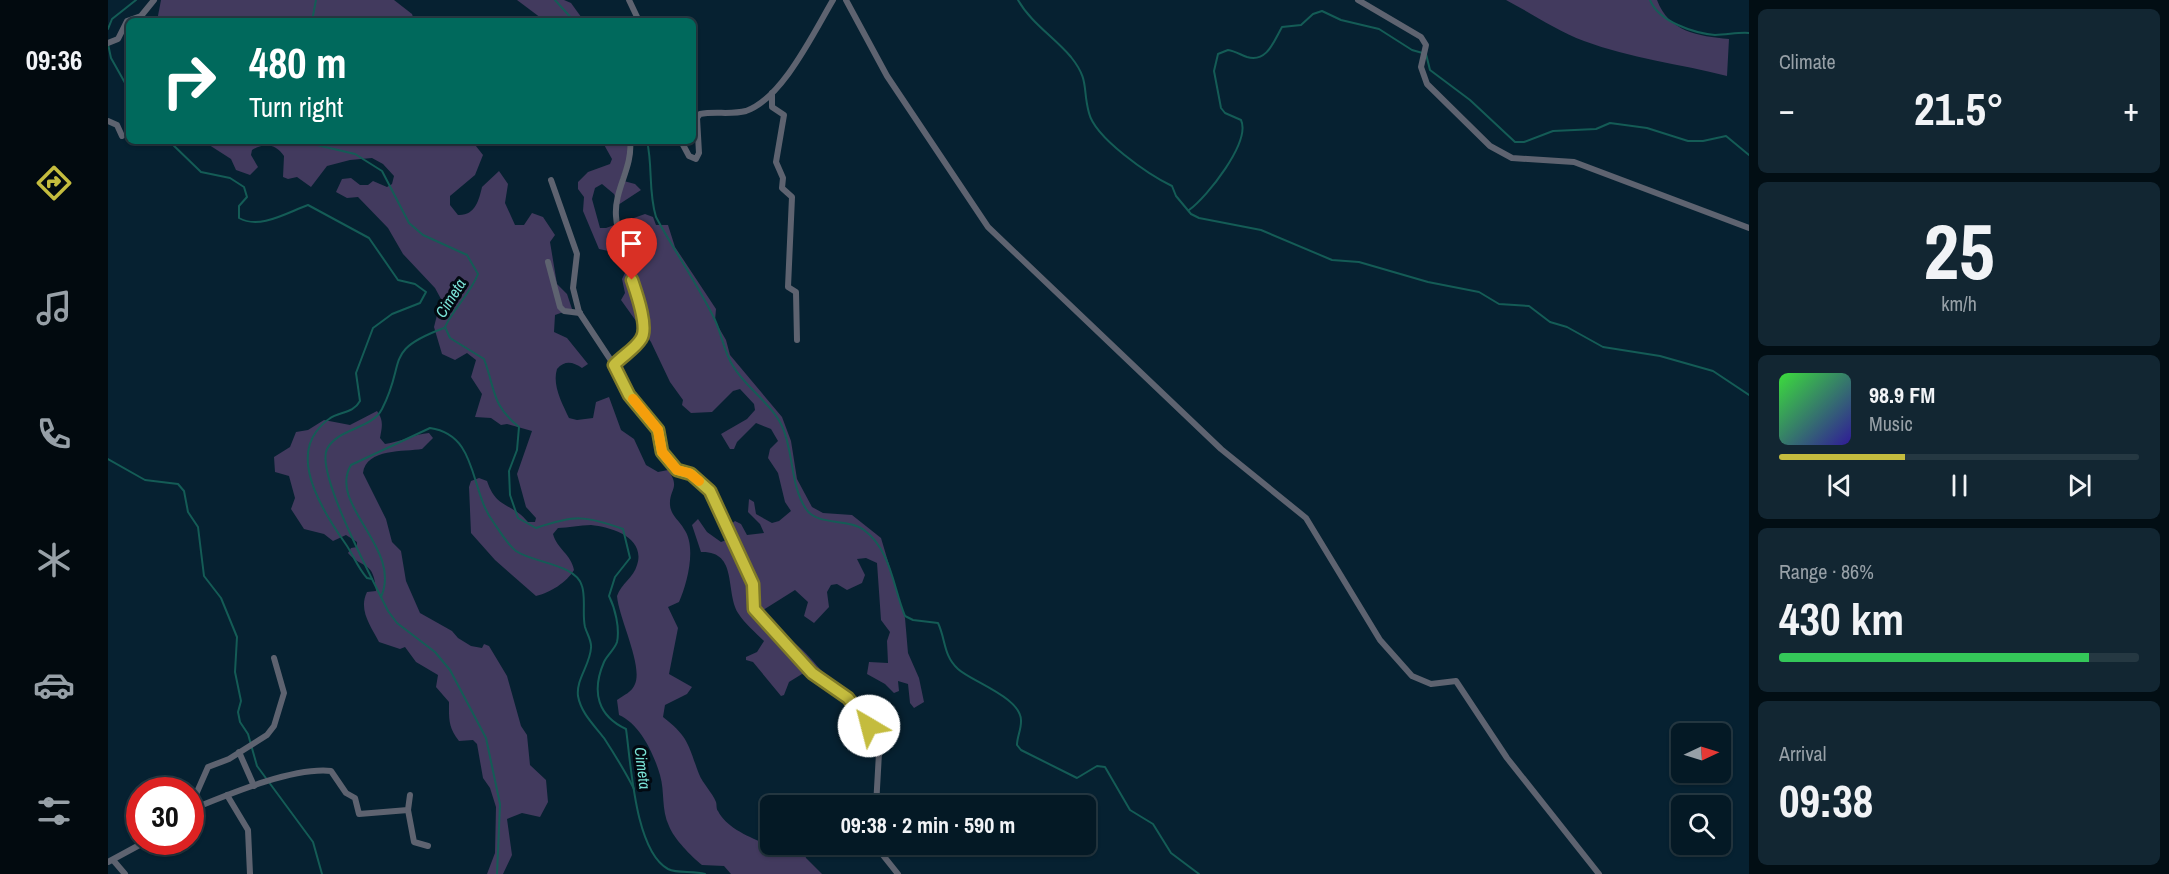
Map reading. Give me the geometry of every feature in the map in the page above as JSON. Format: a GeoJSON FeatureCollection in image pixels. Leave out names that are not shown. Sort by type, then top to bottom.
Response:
{"type":"FeatureCollection","features":[{"type":"Feature","properties":{"kind":"street"},"geometry":{"type":"LineString","coordinates":[[134,18],[141,15],[153,0]]}},
{"type":"Feature","properties":{"kind":"street"},"geometry":{"type":"LineString","coordinates":[[628,0],[637,18]]}},
{"type":"Feature","properties":{"kind":"street"},"geometry":{"type":"LineString","coordinates":[[683,144],[689,156],[696,159],[699,153],[697,118],[700,114],[744,111],[764,101],[804,48],[833,0]]}},
{"type":"Feature","properties":{"kind":"street"},"geometry":{"type":"LineString","coordinates":[[846,0],[887,76],[988,227],[1221,449],[1306,518],[1380,640],[1412,676],[1431,684],[1456,681],[1507,759],[1599,874]]}},
{"type":"Feature","properties":{"kind":"street"},"geometry":{"type":"LineString","coordinates":[[1358,0],[1421,38],[1426,45],[1421,67],[1428,84],[1490,146],[1512,158],[1575,162],[1749,228]]}},
{"type":"Feature","properties":{"kind":"street"},"geometry":{"type":"LineString","coordinates":[[108,43],[118,39],[126,23]]}},
{"type":"Feature","properties":{"kind":"street"},"geometry":{"type":"LineString","coordinates":[[772,93],[772,107],[784,115],[776,162],[783,178],[782,188],[792,198],[788,286],[796,292],[797,340]]}},
{"type":"Feature","properties":{"kind":"street"},"geometry":{"type":"LineString","coordinates":[[108,121],[117,125],[122,136]]}},
{"type":"Feature","properties":{"kind":"street"},"geometry":{"type":"LineString","coordinates":[[614,365],[641,340],[644,333],[639,298],[625,262],[616,219],[618,189],[630,162],[630,144]]}},
{"type":"Feature","properties":{"kind":"street"},"geometry":{"type":"LineString","coordinates":[[551,180],[577,254],[573,288],[580,313],[614,365],[629,395],[658,430],[662,452],[677,470],[691,474],[710,491],[753,584],[754,609],[812,673],[848,698],[861,712],[879,753],[877,795]]}},
{"type":"Feature","properties":{"kind":"street"},"geometry":{"type":"LineString","coordinates":[[548,262],[560,307],[564,311],[580,313]]}},
{"type":"Feature","properties":{"kind":"street"},"geometry":{"type":"LineString","coordinates":[[204,777],[208,767],[267,735],[274,726],[284,693],[274,658]]}},
{"type":"Feature","properties":{"kind":"street"},"geometry":{"type":"LineString","coordinates":[[239,752],[254,786]]}},
{"type":"Feature","properties":{"kind":"street"},"geometry":{"type":"LineString","coordinates":[[204,804],[297,774],[329,771],[346,793],[355,798],[359,814],[408,810]]}},
{"type":"Feature","properties":{"kind":"street"},"geometry":{"type":"LineString","coordinates":[[227,795],[248,830],[250,874]]}},
{"type":"Feature","properties":{"kind":"street"},"geometry":{"type":"LineString","coordinates":[[410,795],[408,810],[414,842],[428,846]]}},
{"type":"Feature","properties":{"kind":"street"},"geometry":{"type":"LineString","coordinates":[[125,874],[110,861],[126,852]]}},
{"type":"Feature","properties":{"kind":"street"},"geometry":{"type":"LineString","coordinates":[[882,855],[897,874]]}},
{"type":"Feature","properties":{"kind":"shaded area"},"geometry":{"type":"Polygon","coordinates":[[[161,0],[394,0],[412,14],[413,18],[158,18],[161,0]]]}},
{"type":"Feature","properties":{"kind":"shaded area"},"geometry":{"type":"Polygon","coordinates":[[[517,0],[564,0],[571,3],[582,18],[541,18],[517,0]]]}},
{"type":"Feature","properties":{"kind":"shaded area"},"geometry":{"type":"Polygon","coordinates":[[[1506,0],[1657,0],[1662,11],[1677,26],[1696,34],[1729,39],[1727,76],[1601,47],[1574,37],[1506,0]]]}},
{"type":"Feature","properties":{"kind":"shaded area"},"geometry":{"type":"Polygon","coordinates":[[[208,144],[474,144],[483,155],[475,175],[450,196],[450,205],[458,215],[464,215],[472,210],[478,202],[482,187],[499,171],[508,184],[505,203],[515,225],[524,225],[532,213],[543,217],[555,235],[550,242],[557,284],[567,294],[572,309],[555,315],[554,332],[567,338],[588,364],[582,368],[566,363],[557,369],[557,388],[563,406],[569,418],[577,420],[593,418],[596,402],[609,397],[621,430],[634,439],[646,465],[658,472],[668,470],[672,476],[674,485],[670,500],[671,509],[688,537],[690,545],[685,586],[679,602],[668,607],[678,628],[669,674],[692,687],[687,694],[665,705],[663,717],[678,730],[687,742],[701,778],[716,802],[717,810],[738,831],[760,841],[760,855],[805,855],[822,874],[731,874],[724,866],[702,865],[683,847],[671,831],[654,758],[640,732],[627,719],[619,715],[617,700],[632,689],[637,676],[617,596],[637,565],[637,548],[632,541],[617,531],[599,526],[558,528],[553,534],[574,570],[558,586],[536,596],[495,560],[471,533],[469,487],[471,481],[479,478],[487,481],[495,497],[500,501],[528,522],[535,522],[536,518],[526,507],[517,474],[532,431],[507,424],[501,425],[491,418],[475,417],[482,394],[471,377],[476,360],[467,353],[455,360],[442,354],[434,327],[441,299],[435,288],[403,254],[388,228],[358,197],[347,198],[336,192],[342,179],[351,178],[360,185],[368,185],[373,181],[387,187],[392,184],[394,176],[383,164],[372,158],[350,160],[327,166],[311,187],[297,177],[288,179],[283,177],[284,156],[274,147],[266,145],[252,150],[251,155],[258,167],[250,175],[236,170],[231,159],[208,144]]]}},
{"type":"Feature","properties":{"kind":"shaded area"},"geometry":{"type":"Polygon","coordinates":[[[604,144],[628,144],[627,160],[620,180],[635,184],[641,190],[618,205],[614,194],[602,184],[595,188],[592,199],[600,228],[645,214],[653,217],[656,225],[668,225],[675,247],[716,309],[715,321],[726,340],[730,355],[782,417],[791,441],[797,479],[812,507],[823,513],[852,515],[881,538],[905,618],[908,653],[919,678],[924,702],[914,708],[910,703],[908,684],[898,681],[899,691],[894,693],[885,684],[867,674],[869,662],[888,663],[887,641],[890,632],[881,620],[877,563],[866,558],[857,559],[865,575],[862,583],[847,590],[837,584],[831,585],[827,592],[829,607],[814,623],[804,616],[808,602],[795,590],[755,615],[760,626],[789,639],[806,653],[828,678],[820,682],[802,674],[789,682],[784,695],[781,696],[753,662],[746,660],[746,657],[757,652],[764,641],[738,613],[726,565],[713,553],[701,552],[692,525],[698,519],[707,532],[721,542],[737,536],[730,525],[735,521],[741,524],[747,535],[764,533],[760,524],[748,512],[749,499],[754,502],[756,514],[772,523],[779,521],[791,511],[785,502],[778,473],[768,458],[770,449],[778,441],[771,429],[756,423],[737,442],[734,449],[730,449],[721,434],[747,419],[755,410],[754,404],[740,389],[733,391],[712,412],[691,413],[682,405],[683,400],[670,382],[651,342],[621,300],[625,293],[622,279],[626,271],[618,253],[599,249],[583,211],[584,197],[578,189],[578,182],[588,172],[610,164],[612,159],[604,144]]]}},
{"type":"Feature","properties":{"kind":"shaded area"},"geometry":{"type":"Polygon","coordinates":[[[377,411],[382,421],[380,438],[385,444],[429,433],[433,438],[422,449],[397,451],[371,459],[363,473],[386,519],[392,542],[401,551],[406,581],[420,613],[452,631],[471,646],[482,648],[484,644],[489,646],[507,676],[521,726],[527,735],[530,765],[546,780],[548,802],[540,817],[522,813],[507,819],[512,855],[503,874],[487,874],[495,853],[496,807],[490,788],[483,778],[477,744],[473,740],[459,741],[453,731],[449,718],[449,702],[436,687],[438,675],[416,662],[405,647],[400,649],[379,642],[367,618],[364,605],[367,592],[376,591],[373,574],[348,553],[351,548],[357,547],[357,542],[346,535],[333,541],[324,534],[304,529],[291,509],[295,498],[289,476],[275,472],[274,457],[290,447],[296,432],[308,430],[324,420],[350,425],[377,411]]]}},
{"type":"Feature","properties":{"kind":"waterway"},"geometry":{"type":"LineString","coordinates":[[108,29],[112,19],[136,0]]}},
{"type":"Feature","properties":{"kind":"waterway","name":"Cimeta"},"geometry":{"type":"LineString","coordinates":[[313,18],[316,0]]}},
{"type":"Feature","properties":{"kind":"waterway"},"geometry":{"type":"LineString","coordinates":[[555,0],[571,18]]}},
{"type":"Feature","properties":{"kind":"waterway"},"geometry":{"type":"LineString","coordinates":[[1018,0],[1029,16],[1077,65],[1083,79],[1089,113],[1101,133],[1137,165],[1172,186],[1176,196],[1191,214],[1199,218],[1261,230],[1332,260],[1359,262],[1428,282],[1479,292],[1499,304],[1529,306],[1550,322],[1567,327],[1603,347],[1660,356],[1713,371],[1749,395]]}},
{"type":"Feature","properties":{"kind":"waterway"},"geometry":{"type":"LineString","coordinates":[[1650,0],[1661,14],[1688,29],[1715,35],[1749,33]]}},
{"type":"Feature","properties":{"kind":"waterway"},"geometry":{"type":"LineString","coordinates":[[1189,210],[1216,182],[1240,142],[1241,120],[1225,113],[1221,108],[1214,71],[1218,54],[1228,50],[1247,57],[1260,57],[1269,50],[1282,27],[1301,25],[1313,14],[1322,11],[1341,20],[1379,29],[1412,50],[1426,54],[1430,70],[1470,100],[1515,142],[1524,142],[1553,131],[1596,129],[1610,123],[1647,128],[1688,141],[1703,141],[1726,136],[1749,155]]}},
{"type":"Feature","properties":{"kind":"waterway"},"geometry":{"type":"LineString","coordinates":[[108,44],[111,58],[126,85]]}},
{"type":"Feature","properties":{"kind":"waterway"},"geometry":{"type":"LineString","coordinates":[[172,144],[201,172],[230,178],[244,187],[247,197],[239,206],[239,218],[247,221],[265,221],[308,205],[369,238],[398,280],[415,284],[426,292],[420,303],[392,314],[373,328],[356,373],[360,401],[354,408],[333,416],[325,422],[316,432],[310,445],[308,459],[314,489],[329,519],[360,569],[367,578],[372,579]]}},
{"type":"Feature","properties":{"kind":"waterway","name":"Cimeta"},"geometry":{"type":"LineString","coordinates":[[313,144],[355,154],[382,171],[409,223],[423,235],[467,255],[478,274],[445,327],[450,338],[484,359],[499,404],[519,427],[517,450],[509,471],[510,495],[518,518],[536,528],[580,518],[623,529],[630,558],[615,577],[609,596],[616,618],[618,636],[616,645],[605,659],[600,673],[598,683],[600,702],[609,717],[626,729],[636,805],[648,844],[657,859],[668,869],[705,874]]}},
{"type":"Feature","properties":{"kind":"waterway"},"geometry":{"type":"LineString","coordinates":[[647,144],[656,217],[708,307],[733,366],[772,410],[782,426],[789,447],[797,490],[806,509],[817,518],[857,526],[873,538],[886,558],[905,616],[913,620],[938,623],[947,653],[953,664],[1014,705],[1021,722],[1017,745],[1021,750],[1077,778],[1097,766],[1105,767],[1130,810],[1153,824],[1171,853],[1199,874]]}},
{"type":"Feature","properties":{"kind":"waterway"},"geometry":{"type":"LineString","coordinates":[[444,328],[425,336],[404,351],[399,359],[382,409],[371,421],[332,442],[327,449],[326,462],[330,481],[348,529],[388,611],[397,623],[435,652],[450,670],[486,738],[500,804],[497,874]]}},
{"type":"Feature","properties":{"kind":"waterway"},"geometry":{"type":"LineString","coordinates":[[381,597],[385,579],[382,561],[349,496],[346,480],[351,465],[430,428],[446,433],[457,441],[465,453],[486,510],[510,545],[523,555],[572,573],[582,586],[584,622],[591,645],[579,684],[578,696],[585,713],[604,738],[634,789]]}},
{"type":"Feature","properties":{"kind":"waterway"},"geometry":{"type":"LineString","coordinates":[[108,459],[145,480],[178,484],[184,491],[188,512],[198,527],[204,576],[221,598],[237,637],[235,672],[241,701],[238,712],[240,722],[248,734],[257,766],[313,842],[322,874]]}},
{"type":"Feature","properties":{"kind":"slow traffic"},"geometry":{"type":"LineString","coordinates":[[633,399],[658,430],[662,452],[677,470],[691,474],[699,481]]}},
{"type":"Feature","properties":{"kind":"route"},"geometry":{"type":"LineString","coordinates":[[632,280],[639,298],[644,333],[641,340],[614,365],[624,386],[641,411],[658,430],[662,452],[677,470],[691,474],[710,491],[753,584],[754,609],[812,673],[848,698],[861,712],[869,726]]}}]}
